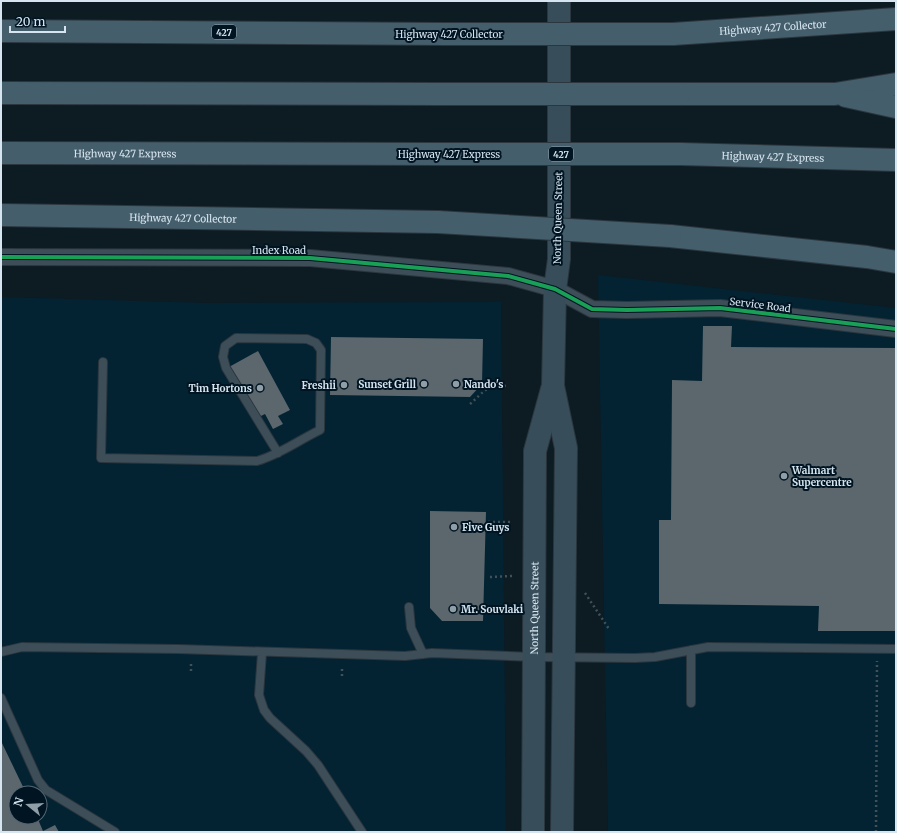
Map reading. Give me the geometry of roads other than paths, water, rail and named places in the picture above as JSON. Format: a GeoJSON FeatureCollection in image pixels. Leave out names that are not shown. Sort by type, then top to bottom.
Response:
{"type":"FeatureCollection","features":[{"type":"Feature","properties":{"kind":"highway","name":"Highway 427 Collector"},"geometry":{"type":"LineString","coordinates":[[1,31],[673,34],[896,19]]}},
{"type":"Feature","properties":{"kind":"highway"},"geometry":{"type":"LineString","coordinates":[[1,93],[835,94],[896,84]]}},
{"type":"Feature","properties":{"kind":"highway"},"geometry":{"type":"LineString","coordinates":[[835,94],[896,107]]}},
{"type":"Feature","properties":{"kind":"highway","name":"Highway 427 Express"},"geometry":{"type":"LineString","coordinates":[[1,153],[680,154],[896,160]]}},
{"type":"Feature","properties":{"kind":"highway","name":"Highway 427 Collector"},"geometry":{"type":"LineString","coordinates":[[1,215],[438,222],[670,236],[867,257]]}},
{"type":"Feature","properties":{"kind":"highway"},"geometry":{"type":"LineString","coordinates":[[867,257],[896,256]]}},
{"type":"Feature","properties":{"kind":"highway"},"geometry":{"type":"LineString","coordinates":[[867,257],[896,262]]}},
{"type":"Feature","properties":{"kind":"main road","name":"North Queen Street"},"geometry":{"type":"LineString","coordinates":[[532,832],[535,451],[552,386],[555,289],[559,259],[559,1]]}},
{"type":"Feature","properties":{"kind":"main road","name":"North Queen Street"},"geometry":{"type":"LineString","coordinates":[[552,386],[566,448],[562,832]]}},
{"type":"Feature","properties":{"kind":"street","name":"Index Road"},"geometry":{"type":"LineString","coordinates":[[1,257],[310,258],[508,276],[555,289]]}},
{"type":"Feature","properties":{"kind":"street","name":"Service Road"},"geometry":{"type":"LineString","coordinates":[[555,289],[592,308],[627,310],[720,308],[896,329]]}},
{"type":"Feature","properties":{"kind":"lane"},"geometry":{"type":"LineString","coordinates":[[103,362],[101,458],[257,461],[278,453],[320,430],[321,350],[316,343],[307,339],[236,338],[225,346],[223,357],[226,368],[278,453]]}},
{"type":"Feature","properties":{"kind":"lane"},"geometry":{"type":"LineString","coordinates":[[409,607],[411,628],[423,654]]}},
{"type":"Feature","properties":{"kind":"lane"},"geometry":{"type":"LineString","coordinates":[[1,652],[22,647],[178,649],[405,656],[423,654],[534,657],[655,657],[708,647],[896,649]]}},
{"type":"Feature","properties":{"kind":"lane"},"geometry":{"type":"LineString","coordinates":[[691,650],[691,703]]}},
{"type":"Feature","properties":{"kind":"lane"},"geometry":{"type":"LineString","coordinates":[[262,652],[259,695],[264,710],[270,718],[306,751],[318,765],[362,832]]}},
{"type":"Feature","properties":{"kind":"lane"},"geometry":{"type":"LineString","coordinates":[[1,698],[38,780],[46,790],[115,832]]}},
{"type":"Feature","properties":{"kind":"place","name":"Sunset Grill"},"geometry":{"type":"Point","coordinates":[424,384]}},
{"type":"Feature","properties":{"kind":"place","name":"Nando's"},"geometry":{"type":"Point","coordinates":[456,384]}},
{"type":"Feature","properties":{"kind":"place","name":"Freshii"},"geometry":{"type":"Point","coordinates":[344,385]}},
{"type":"Feature","properties":{"kind":"place","name":"Tim Hortons"},"geometry":{"type":"Point","coordinates":[260,388]}},
{"type":"Feature","properties":{"kind":"place","name":"Walmart Supercentre"},"geometry":{"type":"Point","coordinates":[784,476]}},
{"type":"Feature","properties":{"kind":"place","name":"Five Guys"},"geometry":{"type":"Point","coordinates":[454,527]}},
{"type":"Feature","properties":{"kind":"place","name":"Mr. Souvlaki"},"geometry":{"type":"Point","coordinates":[453,609]}}]}
